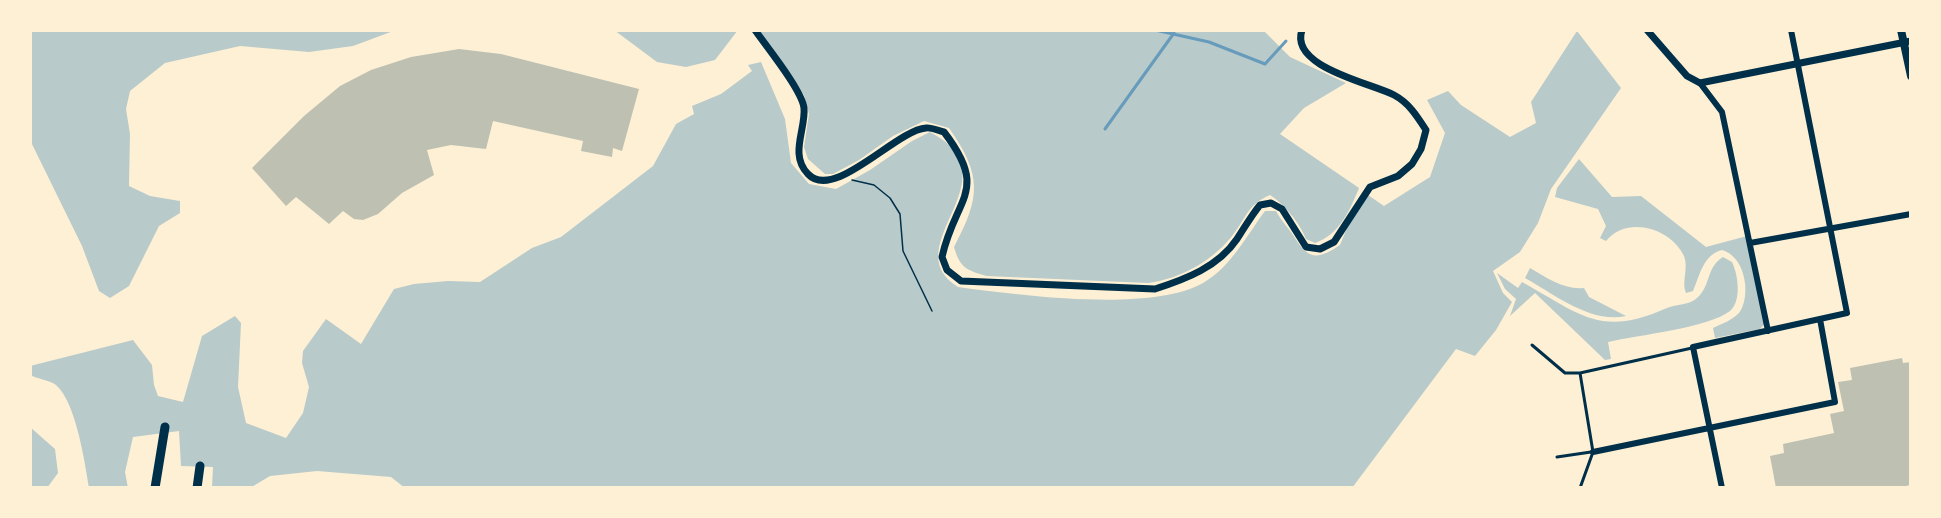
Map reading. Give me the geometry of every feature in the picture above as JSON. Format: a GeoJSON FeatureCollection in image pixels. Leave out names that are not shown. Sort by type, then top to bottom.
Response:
{"type":"FeatureCollection","features":[{"type":"Feature","properties":{"kind":"highway"},"geometry":{"type":"LineString","coordinates":[[155,488],[165,427]]}},
{"type":"Feature","properties":{"kind":"highway"},"geometry":{"type":"LineString","coordinates":[[197,488],[200,466]]}},
{"type":"Feature","properties":{"kind":"main road"},"geometry":{"type":"LineString","coordinates":[[1901,30],[1907,42],[1911,76]]}},
{"type":"Feature","properties":{"kind":"street"},"geometry":{"type":"LineString","coordinates":[[754,30],[797,92],[804,107],[799,157],[802,167],[809,176],[819,180],[839,177],[904,136],[926,128],[944,132],[959,151],[968,174],[965,198],[942,256],[947,270],[961,281],[1155,289],[1185,279],[1219,260],[1260,205],[1271,203],[1282,209],[1306,247],[1320,249],[1334,242],[1370,187],[1398,176],[1412,164],[1421,149],[1426,130],[1413,110],[1395,96],[1325,68],[1308,55],[1302,45],[1302,30]]}},
{"type":"Feature","properties":{"kind":"street"},"geometry":{"type":"LineString","coordinates":[[1647,30],[1687,76],[1700,83],[1722,112],[1768,331]]}},
{"type":"Feature","properties":{"kind":"street"},"geometry":{"type":"LineString","coordinates":[[1722,488],[1693,347],[1847,313],[1791,30]]}},
{"type":"Feature","properties":{"kind":"street"},"geometry":{"type":"LineString","coordinates":[[1700,83],[1907,42]]}},
{"type":"Feature","properties":{"kind":"street"},"geometry":{"type":"LineString","coordinates":[[1750,243],[1911,214]]}},
{"type":"Feature","properties":{"kind":"street"},"geometry":{"type":"LineString","coordinates":[[1593,452],[1835,402],[1820,319]]}},
{"type":"Feature","properties":{"kind":"lane"},"geometry":{"type":"LineString","coordinates":[[1532,345],[1565,373],[1580,373],[1693,347]]}},
{"type":"Feature","properties":{"kind":"lane"},"geometry":{"type":"LineString","coordinates":[[1580,373],[1593,452],[1580,488]]}},
{"type":"Feature","properties":{"kind":"lane"},"geometry":{"type":"LineString","coordinates":[[1557,457],[1593,452]]}},
{"type":"Feature","properties":{"kind":"path"},"geometry":{"type":"LineString","coordinates":[[839,177],[874,185],[890,198],[900,214],[903,251],[909,269],[932,311]]}},
{"type":"Feature","properties":{"kind":"shaded area"},"geometry":{"type":"Polygon","coordinates":[[[30,30],[396,30],[353,46],[309,52],[240,46],[165,63],[130,91],[126,109],[130,134],[129,186],[150,196],[180,201],[180,213],[159,226],[129,286],[110,298],[99,291],[82,246],[30,140],[30,30]]]}},
{"type":"Feature","properties":{"kind":"shaded area"},"geometry":{"type":"Polygon","coordinates":[[[614,30],[738,30],[715,60],[686,67],[657,62],[614,30]]]}},
{"type":"Feature","properties":{"kind":"shaded area"},"geometry":{"type":"Polygon","coordinates":[[[759,30],[1263,30],[1290,57],[1346,83],[1304,108],[1280,134],[1359,188],[1343,221],[1331,234],[1315,243],[1306,239],[1291,214],[1270,195],[1253,206],[1227,242],[1208,259],[1185,272],[1160,281],[1148,283],[987,276],[965,267],[959,260],[954,247],[969,214],[974,187],[968,160],[949,128],[924,121],[893,136],[859,160],[833,174],[825,174],[808,159],[804,147],[809,114],[804,95],[759,30]]]}},
{"type":"Feature","properties":{"kind":"shaded area"},"geometry":{"type":"Polygon","coordinates":[[[1577,31],[1621,88],[1551,189],[1538,223],[1520,252],[1493,271],[1503,293],[1512,302],[1496,330],[1475,356],[1456,349],[1352,488],[405,488],[391,477],[317,471],[270,476],[250,488],[212,488],[213,467],[181,466],[179,431],[133,437],[125,472],[128,488],[89,488],[74,418],[63,393],[56,385],[30,375],[30,366],[133,340],[152,365],[154,385],[158,396],[183,402],[202,336],[235,316],[241,323],[238,387],[246,423],[286,438],[303,413],[309,387],[302,363],[303,351],[326,319],[361,344],[394,289],[414,284],[448,281],[480,282],[532,248],[561,237],[653,166],[676,124],[694,114],[692,106],[721,94],[752,71],[748,65],[761,62],[785,119],[791,163],[809,184],[836,189],[930,132],[954,150],[962,170],[960,190],[939,252],[942,270],[958,287],[1048,297],[1118,300],[1180,292],[1203,283],[1222,268],[1238,250],[1265,211],[1276,211],[1305,251],[1320,255],[1340,245],[1347,228],[1368,195],[1384,206],[1430,177],[1445,133],[1427,100],[1448,91],[1461,105],[1510,137],[1536,123],[1531,102],[1577,31]]]}},
{"type":"Feature","properties":{"kind":"shaded area"},"geometry":{"type":"Polygon","coordinates":[[[1579,159],[1612,197],[1641,196],[1706,247],[1747,236],[1765,323],[1760,329],[1715,338],[1713,328],[1736,316],[1744,302],[1744,275],[1736,259],[1730,254],[1722,250],[1710,256],[1703,266],[1693,291],[1686,293],[1684,256],[1669,238],[1648,228],[1636,227],[1625,228],[1606,241],[1600,238],[1606,226],[1598,209],[1555,197],[1557,188],[1579,159]]]}},
{"type":"Feature","properties":{"kind":"shaded area"},"geometry":{"type":"Polygon","coordinates":[[[1723,257],[1732,262],[1737,280],[1736,301],[1730,311],[1706,322],[1608,342],[1611,359],[1605,360],[1535,293],[1510,316],[1516,299],[1505,289],[1497,273],[1518,288],[1522,282],[1560,304],[1591,318],[1624,321],[1644,317],[1694,300],[1705,288],[1714,266],[1723,257]]]}},
{"type":"Feature","properties":{"kind":"shaded area"},"geometry":{"type":"Polygon","coordinates":[[[1530,268],[1563,285],[1584,288],[1589,297],[1626,316],[1600,316],[1573,306],[1525,278],[1530,268]]]}},
{"type":"Feature","properties":{"kind":"shaded area"},"geometry":{"type":"Polygon","coordinates":[[[30,427],[55,449],[58,473],[47,488],[30,488],[30,427]]]}},
{"type":"Feature","properties":{"kind":"building"},"geometry":{"type":"Polygon","coordinates":[[[459,49],[501,54],[639,89],[622,151],[613,148],[612,157],[581,151],[583,141],[493,121],[486,149],[451,145],[427,150],[434,175],[402,193],[378,214],[363,220],[354,219],[343,211],[329,224],[296,197],[286,206],[252,168],[304,116],[340,86],[371,70],[411,57],[459,49]]]}},
{"type":"Feature","properties":{"kind":"building"},"geometry":{"type":"Polygon","coordinates":[[[1902,358],[1903,363],[1911,362],[1911,485],[1895,488],[1776,488],[1770,456],[1784,453],[1783,444],[1834,433],[1830,414],[1844,411],[1838,382],[1852,380],[1850,368],[1902,358]]]}},
{"type":"Feature","properties":{"kind":"waterway"},"geometry":{"type":"LineString","coordinates":[[1155,30],[1209,42],[1265,64],[1286,41]]}},
{"type":"Feature","properties":{"kind":"waterway"},"geometry":{"type":"LineString","coordinates":[[1105,129],[1174,33]]}}]}
